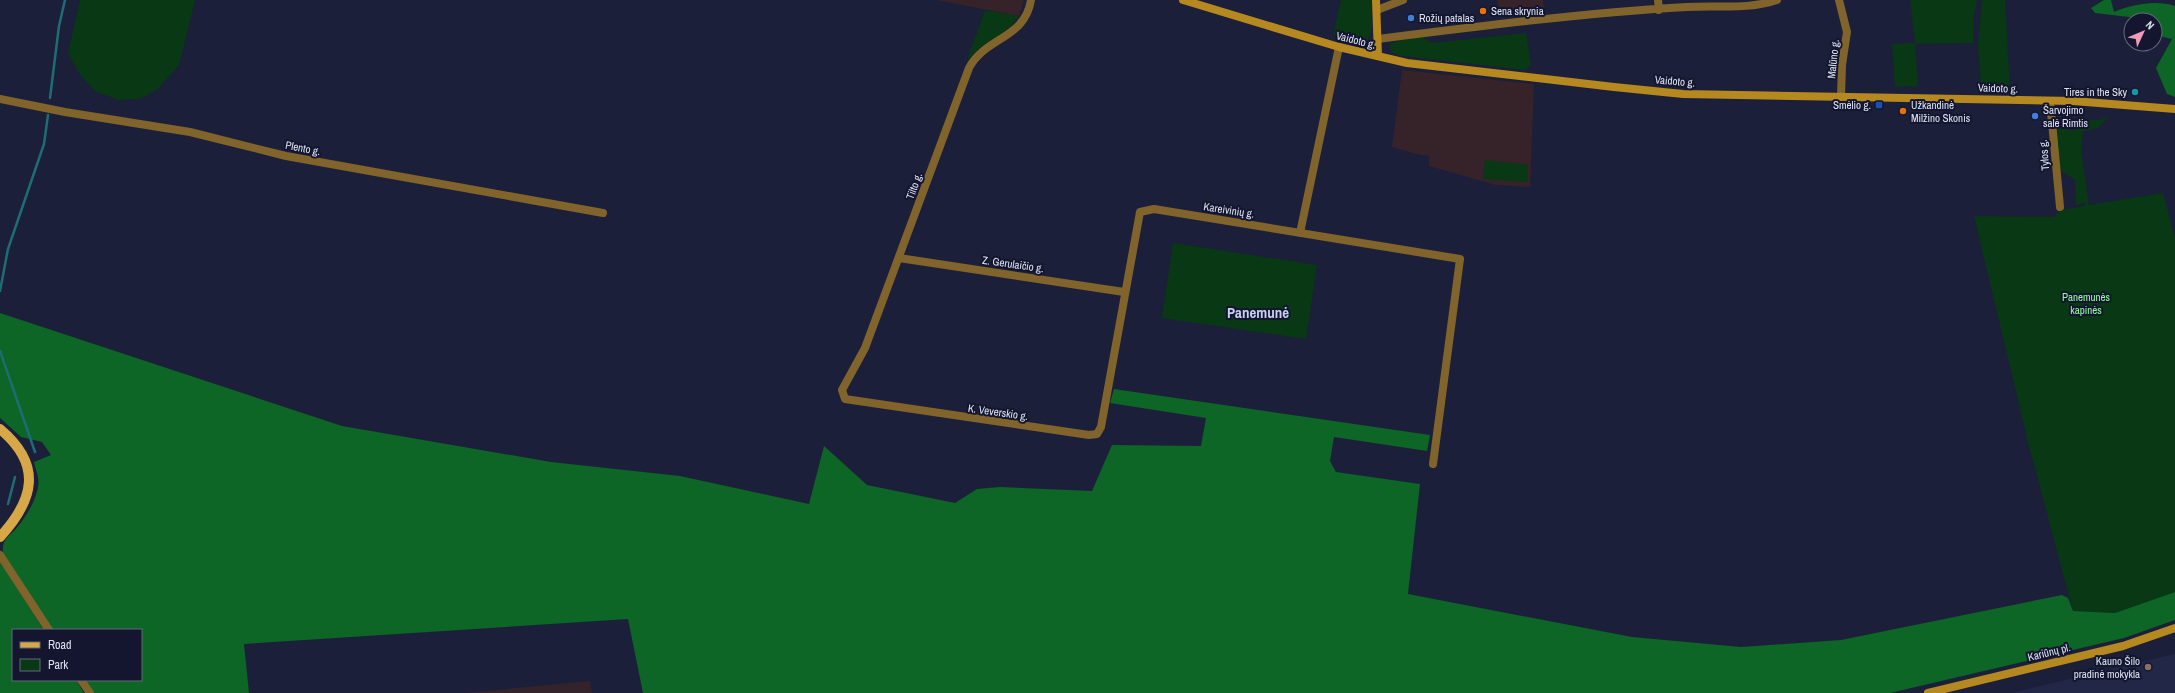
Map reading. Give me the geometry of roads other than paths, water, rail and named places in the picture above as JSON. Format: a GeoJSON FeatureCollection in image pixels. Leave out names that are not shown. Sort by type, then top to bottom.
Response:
{"type":"FeatureCollection","features":[{"type":"Feature","properties":{"kind":"main road","name":"Vaidoto g."},"geometry":{"type":"LineString","coordinates":[[1183,0],[1339,47],[1407,63],[1683,94],[2050,101],[2175,109]]}},
{"type":"Feature","properties":{"kind":"main road"},"geometry":{"type":"LineString","coordinates":[[1376,0],[1378,56]]}},
{"type":"Feature","properties":{"kind":"main road"},"geometry":{"type":"LineString","coordinates":[[0,429],[21,452],[29,479],[26,500],[21,510],[0,537]]}},
{"type":"Feature","properties":{"kind":"main road","name":"Kariūnų pl."},"geometry":{"type":"LineString","coordinates":[[1928,693],[2123,646],[2175,628]]}},
{"type":"Feature","properties":{"kind":"street","name":"Tilto g."},"geometry":{"type":"LineString","coordinates":[[845,399],[842,390],[865,348],[969,68],[977,56],[1018,28],[1026,16],[1031,0]]}},
{"type":"Feature","properties":{"kind":"street"},"geometry":{"type":"LineString","coordinates":[[1377,10],[1403,0]]}},
{"type":"Feature","properties":{"kind":"street"},"geometry":{"type":"LineString","coordinates":[[1658,0],[1659,10]]}},
{"type":"Feature","properties":{"kind":"street"},"geometry":{"type":"LineString","coordinates":[[1378,39],[1536,18],[1688,7],[1735,7],[1765,4],[1778,0]]}},
{"type":"Feature","properties":{"kind":"street","name":"Malūno g."},"geometry":{"type":"LineString","coordinates":[[1839,0],[1847,32],[1842,65],[1841,97]]}},
{"type":"Feature","properties":{"kind":"street"},"geometry":{"type":"LineString","coordinates":[[1339,47],[1300,233],[1460,259],[1432,464]]}},
{"type":"Feature","properties":{"kind":"street","name":"Plento g."},"geometry":{"type":"LineString","coordinates":[[0,99],[65,112],[190,132],[286,156],[603,213]]}},
{"type":"Feature","properties":{"kind":"street","name":"Tylos g."},"geometry":{"type":"LineString","coordinates":[[2050,101],[2060,207]]}},
{"type":"Feature","properties":{"kind":"street","name":"Kareivinių g."},"geometry":{"type":"LineString","coordinates":[[1109,384],[1124,292],[1140,212],[1154,209],[1300,233]]}},
{"type":"Feature","properties":{"kind":"street","name":"Z. Gerulaičio g."},"geometry":{"type":"LineString","coordinates":[[899,258],[1124,292]]}},
{"type":"Feature","properties":{"kind":"street","name":"K. Veverskio g."},"geometry":{"type":"LineString","coordinates":[[845,399],[1090,436],[1097,434],[1101,427],[1109,384]]}},
{"type":"Feature","properties":{"kind":"street"},"geometry":{"type":"LineString","coordinates":[[0,555],[48,629]]}},
{"type":"Feature","properties":{"kind":"street"},"geometry":{"type":"LineString","coordinates":[[82,681],[90,693]]}},
{"type":"Feature","properties":{"kind":"waterway"},"geometry":{"type":"LineString","coordinates":[[50,98],[59,26],[65,0]]}},
{"type":"Feature","properties":{"kind":"waterway"},"geometry":{"type":"LineString","coordinates":[[0,291],[8,249],[44,144],[48,115]]}},
{"type":"Feature","properties":{"kind":"waterway"},"geometry":{"type":"LineString","coordinates":[[0,351],[35,452]]}},
{"type":"Feature","properties":{"kind":"waterway"},"geometry":{"type":"LineString","coordinates":[[8,504],[15,477]]}},
{"type":"Feature","properties":{"kind":"place","name":"Sena skrynia"},"geometry":{"type":"Point","coordinates":[1483,11]}},
{"type":"Feature","properties":{"kind":"place","name":"Rožių patalas"},"geometry":{"type":"Point","coordinates":[1411,18]}},
{"type":"Feature","properties":{"kind":"place","name":"Tires in the Sky"},"geometry":{"type":"Point","coordinates":[2135,92]}},
{"type":"Feature","properties":{"kind":"place","name":"Smėlio g."},"geometry":{"type":"Point","coordinates":[1879,105]}},
{"type":"Feature","properties":{"kind":"place","name":"Užkandinė Milžino Skonis"},"geometry":{"type":"Point","coordinates":[1903,111]}},
{"type":"Feature","properties":{"kind":"place","name":"Šarvojimo salė Rimtis"},"geometry":{"type":"Point","coordinates":[2035,116]}},
{"type":"Feature","properties":{"kind":"place","name":"Kauno Šilo pradinė mokykla"},"geometry":{"type":"Point","coordinates":[2148,667]}},
{"type":"Feature","properties":{"kind":"district","name":"Panemunė"},"geometry":{"type":"Point","coordinates":[1258,312]}},
{"type":"Feature","properties":{"kind":"park label","name":"Panemunės kapinės"},"geometry":{"type":"Point","coordinates":[2086,303]}}]}
